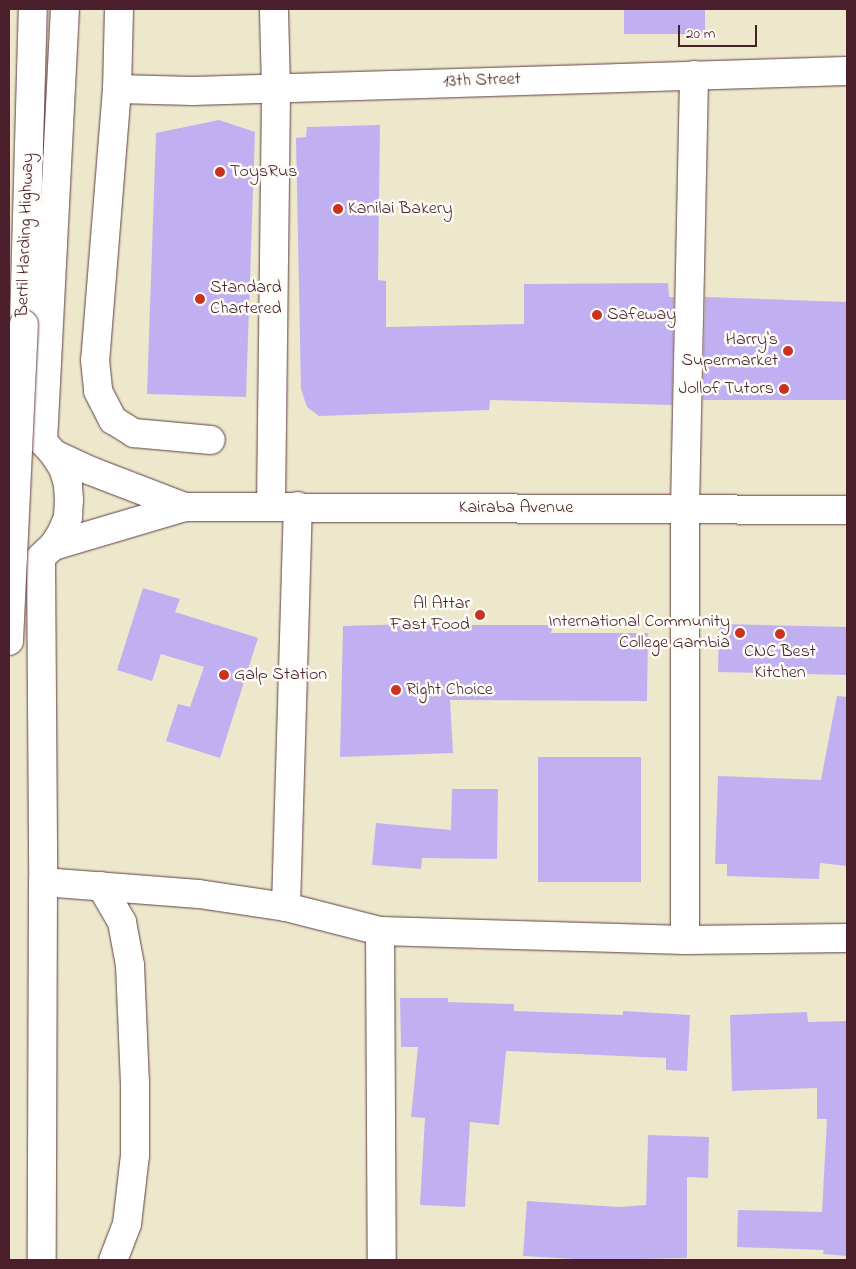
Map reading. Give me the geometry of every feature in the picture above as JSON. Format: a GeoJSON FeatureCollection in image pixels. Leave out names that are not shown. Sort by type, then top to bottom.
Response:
{"type":"FeatureCollection","features":[{"type":"Feature","properties":{"kind":"street","name":"Bertil Harding Highway"},"geometry":{"type":"LineString","coordinates":[[9,641],[24,324],[33,9]]}},
{"type":"Feature","properties":{"kind":"street"},"geometry":{"type":"LineString","coordinates":[[42,1260],[43,882],[47,552],[62,532],[68,517],[69,500],[68,484],[63,468],[48,448],[65,9]]}},
{"type":"Feature","properties":{"kind":"street"},"geometry":{"type":"LineString","coordinates":[[119,9],[117,89],[95,360],[98,390],[113,420],[134,433],[211,440]]}},
{"type":"Feature","properties":{"kind":"street"},"geometry":{"type":"LineString","coordinates":[[271,506],[276,88],[274,9]]}},
{"type":"Feature","properties":{"kind":"street","name":"13th Street"},"geometry":{"type":"LineString","coordinates":[[117,89],[193,91],[694,74],[847,71]]}},
{"type":"Feature","properties":{"kind":"street"},"geometry":{"type":"LineString","coordinates":[[685,940],[685,508],[694,74]]}},
{"type":"Feature","properties":{"kind":"street"},"geometry":{"type":"LineString","coordinates":[[9,427],[29,433],[48,448],[91,471],[185,507]]}},
{"type":"Feature","properties":{"kind":"street"},"geometry":{"type":"LineString","coordinates":[[286,907],[298,506]]}},
{"type":"Feature","properties":{"kind":"street","name":"Kairaba Avenue"},"geometry":{"type":"LineString","coordinates":[[185,507],[298,506],[847,510]]}},
{"type":"Feature","properties":{"kind":"street"},"geometry":{"type":"LineString","coordinates":[[9,572],[27,566],[47,552],[185,507]]}},
{"type":"Feature","properties":{"kind":"street"},"geometry":{"type":"LineString","coordinates":[[43,882],[199,894],[286,907],[380,931],[685,940],[847,938]]}},
{"type":"Feature","properties":{"kind":"street"},"geometry":{"type":"LineString","coordinates":[[102,886],[122,922],[130,965],[135,1082],[135,1155],[127,1224],[113,1260]]}},
{"type":"Feature","properties":{"kind":"street"},"geometry":{"type":"LineString","coordinates":[[380,931],[382,1260]]}},
{"type":"Feature","properties":{"kind":"building"},"geometry":{"type":"Polygon","coordinates":[[[624,9],[705,9],[705,34],[624,34],[624,9]]]}},
{"type":"Feature","properties":{"kind":"building","name":"Standard Chartered"},"geometry":{"type":"Polygon","coordinates":[[[219,120],[255,132],[246,397],[147,394],[156,133],[219,120]]]}},
{"type":"Feature","properties":{"kind":"building","name":"Kanilai Bakery"},"geometry":{"type":"Polygon","coordinates":[[[380,125],[378,280],[386,281],[386,327],[524,324],[524,284],[668,283],[669,297],[674,297],[672,405],[490,400],[489,410],[319,416],[307,407],[301,389],[296,138],[306,137],[307,127],[380,125]]]}},
{"type":"Feature","properties":{"kind":"building","name":"Harry's Supermarket"},"geometry":{"type":"Polygon","coordinates":[[[705,297],[847,302],[847,400],[703,400],[705,297]]]}},
{"type":"Feature","properties":{"kind":"building","name":"Galp Station"},"geometry":{"type":"Polygon","coordinates":[[[143,588],[180,599],[175,612],[258,638],[220,758],[166,741],[178,704],[190,707],[204,667],[161,654],[152,681],[117,670],[143,588]]]}},
{"type":"Feature","properties":{"kind":"building"},"geometry":{"type":"Polygon","coordinates":[[[446,623],[446,625],[553,625],[551,633],[648,633],[647,701],[450,700],[453,753],[340,757],[343,626],[446,623]]]}},
{"type":"Feature","properties":{"kind":"building"},"geometry":{"type":"Polygon","coordinates":[[[719,624],[847,627],[847,675],[718,672],[719,624]]]}},
{"type":"Feature","properties":{"kind":"building"},"geometry":{"type":"Polygon","coordinates":[[[837,696],[847,697],[847,866],[820,863],[819,879],[727,876],[727,864],[715,864],[718,776],[821,780],[837,696]]]}},
{"type":"Feature","properties":{"kind":"building"},"geometry":{"type":"Polygon","coordinates":[[[538,757],[641,757],[641,882],[538,882],[538,757]]]}},
{"type":"Feature","properties":{"kind":"building"},"geometry":{"type":"Polygon","coordinates":[[[452,789],[498,789],[497,859],[422,858],[421,869],[372,865],[376,823],[451,830],[452,789]]]}},
{"type":"Feature","properties":{"kind":"building"},"geometry":{"type":"Polygon","coordinates":[[[400,998],[448,998],[448,1002],[514,1004],[514,1011],[623,1015],[623,1011],[690,1015],[687,1071],[666,1070],[666,1058],[506,1051],[499,1125],[470,1122],[465,1207],[420,1205],[425,1118],[411,1117],[418,1047],[401,1047],[400,998]]]}},
{"type":"Feature","properties":{"kind":"building"},"geometry":{"type":"Polygon","coordinates":[[[807,1012],[808,1022],[847,1021],[847,1256],[823,1254],[824,1250],[737,1247],[738,1210],[822,1212],[827,1119],[817,1119],[817,1088],[732,1091],[730,1015],[807,1012]]]}},
{"type":"Feature","properties":{"kind":"building"},"geometry":{"type":"Polygon","coordinates":[[[648,1135],[709,1137],[708,1178],[687,1177],[687,1258],[592,1260],[523,1256],[527,1201],[619,1207],[646,1205],[648,1135]]]}},
{"type":"Feature","properties":{"kind":"place","name":"ToysRus"},"geometry":{"type":"Point","coordinates":[220,172]}},
{"type":"Feature","properties":{"kind":"place","name":"Kanilai Bakery"},"geometry":{"type":"Point","coordinates":[338,209]}},
{"type":"Feature","properties":{"kind":"place","name":"Standard Chartered"},"geometry":{"type":"Point","coordinates":[200,299]}},
{"type":"Feature","properties":{"kind":"place","name":"Safeway"},"geometry":{"type":"Point","coordinates":[597,315]}},
{"type":"Feature","properties":{"kind":"place","name":"Harry's Supermarket"},"geometry":{"type":"Point","coordinates":[788,351]}},
{"type":"Feature","properties":{"kind":"place","name":"Jollof Tutors"},"geometry":{"type":"Point","coordinates":[784,389]}},
{"type":"Feature","properties":{"kind":"place","name":"Al Attar Fast Food"},"geometry":{"type":"Point","coordinates":[480,615]}},
{"type":"Feature","properties":{"kind":"place","name":"International Community College Gambia"},"geometry":{"type":"Point","coordinates":[740,633]}},
{"type":"Feature","properties":{"kind":"place","name":"CNC Best Kitchen"},"geometry":{"type":"Point","coordinates":[780,634]}},
{"type":"Feature","properties":{"kind":"place","name":"Galp Station"},"geometry":{"type":"Point","coordinates":[224,675]}},
{"type":"Feature","properties":{"kind":"place","name":"Right Choice"},"geometry":{"type":"Point","coordinates":[396,690]}}]}
